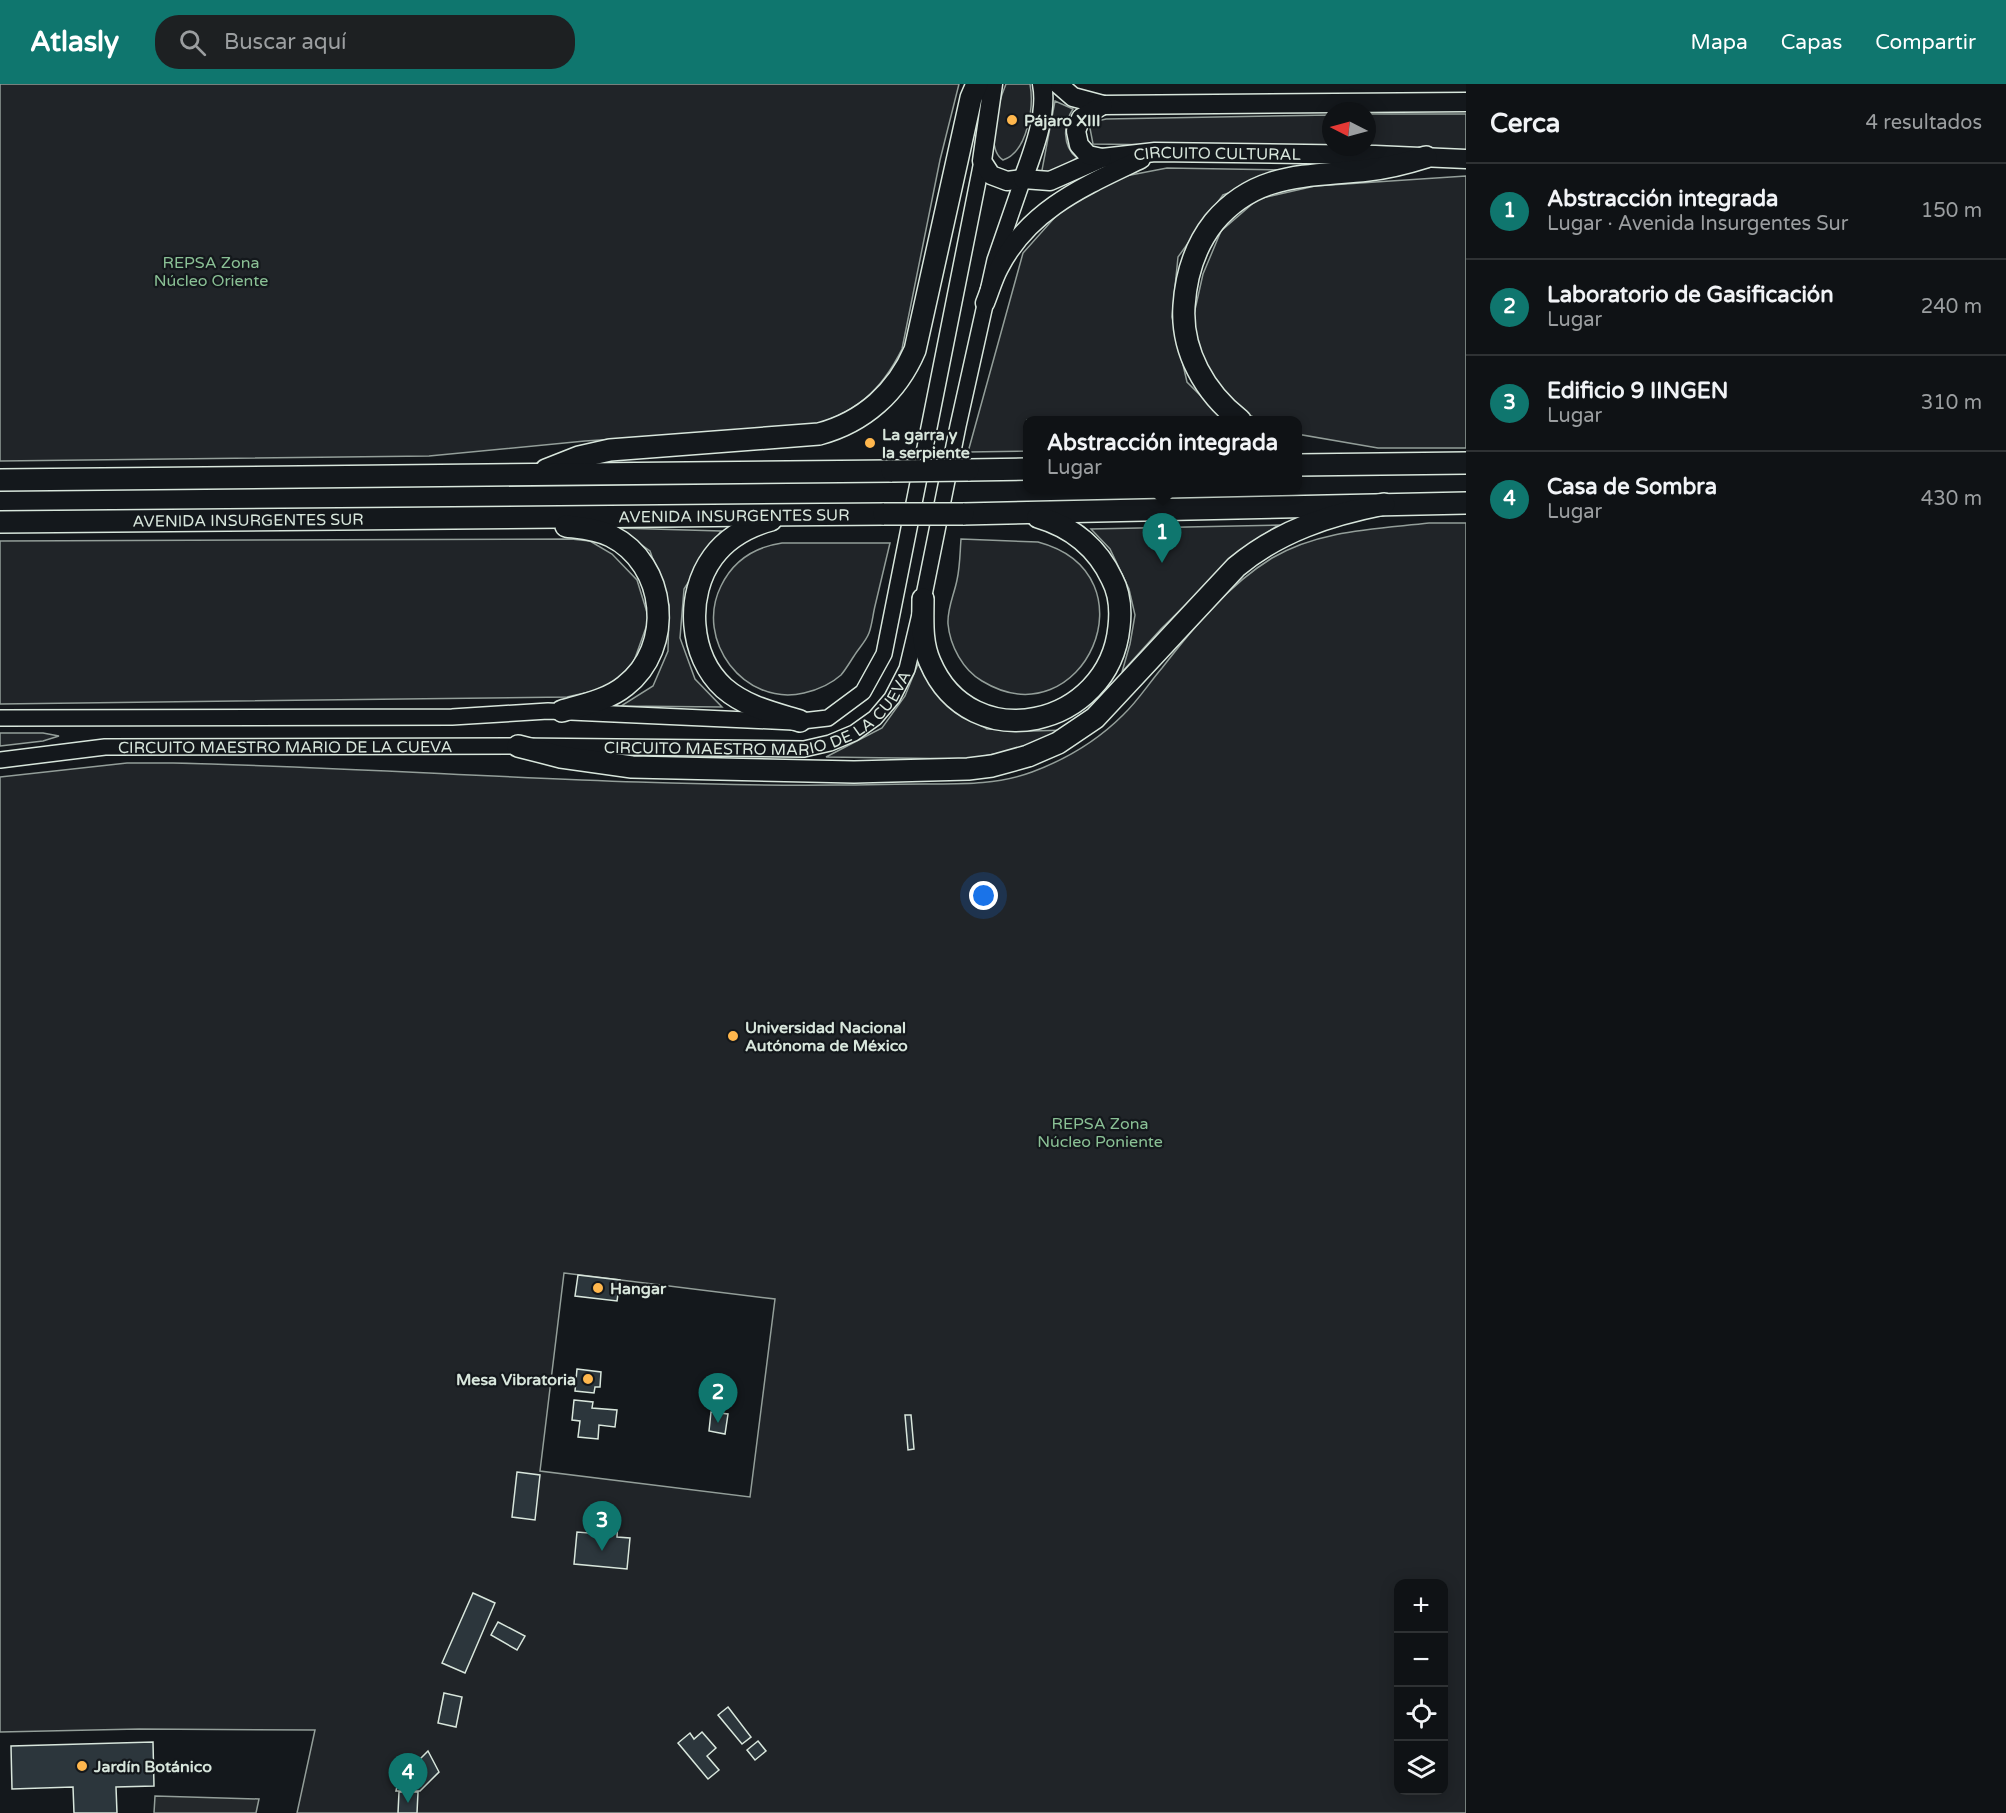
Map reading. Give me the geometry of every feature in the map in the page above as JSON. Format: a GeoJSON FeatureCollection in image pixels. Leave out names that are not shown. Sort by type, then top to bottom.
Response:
{"type":"FeatureCollection","features":[{"type":"Feature","properties":{"kind":"main road"},"geometry":{"type":"LineString","coordinates":[[535,475],[579,457],[610,450],[819,434],[847,425],[882,399],[900,380],[915,350],[971,98],[977,84]]}},
{"type":"Feature","properties":{"kind":"main road"},"geometry":{"type":"LineString","coordinates":[[1236,416],[1219,401],[1199,374],[1187,342],[1184,325],[1185,298],[1192,262],[1211,226],[1240,197],[1267,183],[1311,174],[1381,169],[1426,157]]}},
{"type":"Feature","properties":{"kind":"main road"},"geometry":{"type":"LineString","coordinates":[[1307,465],[1466,463]]}},
{"type":"Feature","properties":{"kind":"main road"},"geometry":{"type":"LineString","coordinates":[[0,480],[1023,470]]}},
{"type":"Feature","properties":{"kind":"main road","name":"AVENIDA INSURGENTES SUR"},"geometry":{"type":"LineString","coordinates":[[0,522],[494,516],[1029,514],[1466,503]]}},
{"type":"Feature","properties":{"kind":"main road"},"geometry":{"type":"LineString","coordinates":[[518,746],[561,757],[632,767],[854,772],[968,769],[1011,762],[1058,743],[1095,718],[1236,567],[1249,556],[1277,538],[1310,523],[1344,512],[1384,504]]}},
{"type":"Feature","properties":{"kind":"main road"},"geometry":{"type":"LineString","coordinates":[[923,599],[924,639],[930,662],[943,684],[961,703],[983,715],[1016,720],[1042,717],[1077,701],[1088,693],[1102,675],[1115,650],[1120,621],[1119,597],[1105,565],[1082,538],[1058,524],[1029,514]]}},
{"type":"Feature","properties":{"kind":"main road"},"geometry":{"type":"LineString","coordinates":[[799,515],[760,523],[742,532],[721,548],[706,567],[701,580],[695,613],[699,649],[708,668],[720,684],[754,707],[800,721]]}},
{"type":"Feature","properties":{"kind":"main road"},"geometry":{"type":"LineString","coordinates":[[494,516],[601,532],[621,542],[630,550],[646,568],[651,578],[657,599],[658,621],[654,643],[641,671],[626,686],[608,697],[562,711]]}},
{"type":"Feature","properties":{"kind":"street","name":"CIRCUITO MAESTRO MARIO DE LA CUEVA"},"geometry":{"type":"LineString","coordinates":[[0,718],[452,717],[562,711],[800,721],[828,718],[863,692],[884,654],[982,161],[993,84]]}},
{"type":"Feature","properties":{"kind":"street","name":"CIRCUITO MAESTRO MARIO DE LA CUEVA"},"geometry":{"type":"LineString","coordinates":[[0,760],[105,747],[518,746],[804,749],[830,743],[854,733],[875,718],[892,698],[907,669],[995,260],[1035,147],[1045,96],[1042,84]]}},
{"type":"Feature","properties":{"kind":"street"},"geometry":{"type":"LineString","coordinates":[[1058,84],[1073,97],[1103,105],[1466,102]]}},
{"type":"Feature","properties":{"kind":"street"},"geometry":{"type":"LineString","coordinates":[[1102,158],[1088,155],[1079,145],[1076,131],[1081,118],[1103,105]]}},
{"type":"Feature","properties":{"kind":"street","name":"CIRCUITO CULTURAL"},"geometry":{"type":"LineString","coordinates":[[982,161],[991,175],[1007,181],[1023,179],[1050,181],[1102,158],[1155,152],[1466,159]]}},
{"type":"Feature","properties":{"kind":"street"},"geometry":{"type":"LineString","coordinates":[[985,303],[999,267],[1018,238],[1042,214],[1070,193],[1155,152]]}},
{"type":"Feature","properties":{"kind":"green space","name":"REPSA Zona Núcleo Oriente"},"geometry":{"type":"Polygon","coordinates":[[[0,84],[959,84],[940,160],[902,349],[876,388],[854,407],[826,421],[810,426],[585,441],[429,456],[0,461],[0,84]]]}},
{"type":"Feature","properties":{"kind":"green space"},"geometry":{"type":"Polygon","coordinates":[[[1006,84],[1030,84],[1031,104],[1024,138],[1012,155],[1003,160],[997,154],[994,135],[997,112],[1006,84]]]}},
{"type":"Feature","properties":{"kind":"green space"},"geometry":{"type":"Polygon","coordinates":[[[1055,101],[1073,109],[1067,121],[1066,135],[1069,147],[1077,158],[1048,176],[1042,173],[1042,170],[1055,101]]]}},
{"type":"Feature","properties":{"kind":"green space"},"geometry":{"type":"Polygon","coordinates":[[[1376,114],[1466,114],[1466,152],[1376,148],[1376,114]]]}},
{"type":"Feature","properties":{"kind":"green space"},"geometry":{"type":"Polygon","coordinates":[[[1322,115],[1322,147],[1093,144],[1089,123],[1106,119],[1322,115]]]}},
{"type":"Feature","properties":{"kind":"green space"},"geometry":{"type":"Polygon","coordinates":[[[1167,168],[1292,170],[1223,195],[1178,257],[1172,317],[1187,382],[1221,416],[1023,416],[1023,451],[968,452],[1023,253],[1064,207],[1110,179],[1167,168]]]}},
{"type":"Feature","properties":{"kind":"green space"},"geometry":{"type":"Polygon","coordinates":[[[1466,176],[1466,448],[1378,448],[1302,435],[1302,416],[1251,416],[1240,410],[1210,380],[1192,323],[1203,274],[1221,231],[1258,199],[1315,186],[1466,176]]]}},
{"type":"Feature","properties":{"kind":"green space","name":"REPSA Zona Núcleo Poniente"},"geometry":{"type":"Polygon","coordinates":[[[1429,523],[1466,523],[1466,1813],[297,1813],[315,1730],[139,1729],[0,1732],[0,777],[127,763],[173,763],[754,785],[952,784],[1006,779],[1032,772],[1057,761],[1103,733],[1134,704],[1212,608],[1256,569],[1272,558],[1309,542],[1368,529],[1429,523]],[[564,1273],[540,1471],[750,1497],[775,1299],[564,1273]]]}},
{"type":"Feature","properties":{"kind":"green space"},"geometry":{"type":"Polygon","coordinates":[[[1278,525],[1238,553],[1161,629],[1122,672],[1135,615],[1129,589],[1110,549],[1091,529],[1278,525]]]}},
{"type":"Feature","properties":{"kind":"green space"},"geometry":{"type":"Polygon","coordinates":[[[618,528],[721,531],[684,589],[680,638],[695,679],[722,707],[621,706],[653,686],[668,651],[669,605],[650,551],[618,528]]]}},
{"type":"Feature","properties":{"kind":"green space"},"geometry":{"type":"Polygon","coordinates":[[[571,539],[590,541],[612,554],[637,580],[649,619],[634,661],[611,687],[567,697],[0,704],[0,541],[571,539]]]}},
{"type":"Feature","properties":{"kind":"green space"},"geometry":{"type":"Polygon","coordinates":[[[961,539],[1038,542],[1074,560],[1094,586],[1100,616],[1093,646],[1076,672],[1050,690],[1018,694],[982,681],[969,671],[951,641],[948,624],[958,575],[961,539]]]}},
{"type":"Feature","properties":{"kind":"green space"},"geometry":{"type":"Polygon","coordinates":[[[782,543],[890,543],[869,633],[845,670],[837,678],[819,688],[804,693],[782,695],[762,690],[744,680],[730,665],[720,647],[714,627],[714,607],[721,586],[738,562],[763,548],[782,543]]]}},
{"type":"Feature","properties":{"kind":"green space"},"geometry":{"type":"Polygon","coordinates":[[[918,664],[942,700],[987,729],[1068,730],[1015,750],[969,759],[826,757],[882,728],[905,696],[918,664]]]}},
{"type":"Feature","properties":{"kind":"green space"},"geometry":{"type":"Polygon","coordinates":[[[0,733],[43,733],[59,736],[43,741],[0,746],[0,733]]]}},
{"type":"Feature","properties":{"kind":"shaded area"},"geometry":{"type":"Polygon","coordinates":[[[155,1796],[259,1799],[256,1813],[154,1813],[155,1796]]]}},
{"type":"Feature","properties":{"kind":"building","name":"Hangar"},"geometry":{"type":"Polygon","coordinates":[[[578,1275],[620,1280],[617,1301],[575,1296],[578,1275]]]}},
{"type":"Feature","properties":{"kind":"building","name":"Mesa Vibratoria"},"geometry":{"type":"Polygon","coordinates":[[[577,1369],[601,1372],[600,1387],[595,1387],[594,1393],[575,1391],[577,1369]]]}},
{"type":"Feature","properties":{"kind":"building"},"geometry":{"type":"Polygon","coordinates":[[[712,1392],[731,1394],[730,1406],[711,1403],[712,1392]]]}},
{"type":"Feature","properties":{"kind":"building"},"geometry":{"type":"Polygon","coordinates":[[[574,1400],[593,1402],[592,1408],[617,1410],[615,1427],[599,1425],[598,1439],[578,1437],[580,1421],[572,1420],[574,1400]]]}},
{"type":"Feature","properties":{"kind":"building"},"geometry":{"type":"Polygon","coordinates":[[[711,1412],[728,1414],[725,1434],[709,1431],[711,1412]]]}},
{"type":"Feature","properties":{"kind":"building"},"geometry":{"type":"Polygon","coordinates":[[[905,1415],[911,1415],[914,1449],[908,1450],[905,1415]]]}},
{"type":"Feature","properties":{"kind":"building"},"geometry":{"type":"Polygon","coordinates":[[[517,1472],[540,1475],[535,1520],[512,1517],[517,1472]]]}},
{"type":"Feature","properties":{"kind":"building"},"geometry":{"type":"Polygon","coordinates":[[[603,1519],[618,1520],[617,1537],[630,1538],[627,1569],[574,1564],[577,1532],[601,1534],[603,1519]]]}},
{"type":"Feature","properties":{"kind":"building"},"geometry":{"type":"Polygon","coordinates":[[[473,1593],[495,1603],[465,1673],[442,1663],[473,1593]]]}},
{"type":"Feature","properties":{"kind":"building"},"geometry":{"type":"Polygon","coordinates":[[[498,1622],[525,1636],[517,1650],[491,1635],[498,1622]]]}},
{"type":"Feature","properties":{"kind":"building"},"geometry":{"type":"Polygon","coordinates":[[[444,1693],[462,1697],[456,1727],[438,1723],[444,1693]]]}},
{"type":"Feature","properties":{"kind":"building"},"geometry":{"type":"Polygon","coordinates":[[[728,1707],[751,1737],[742,1744],[718,1715],[728,1707]]]}},
{"type":"Feature","properties":{"kind":"building"},"geometry":{"type":"Polygon","coordinates":[[[702,1732],[716,1748],[707,1756],[719,1770],[708,1779],[678,1743],[690,1733],[694,1739],[702,1732]]]}},
{"type":"Feature","properties":{"kind":"building"},"geometry":{"type":"Polygon","coordinates":[[[758,1741],[766,1751],[755,1760],[747,1750],[758,1741]]]}},
{"type":"Feature","properties":{"kind":"building","name":"Jardín Botánico"},"geometry":{"type":"Polygon","coordinates":[[[153,1742],[154,1786],[116,1787],[117,1813],[74,1813],[73,1787],[12,1789],[11,1746],[153,1742]]]}},
{"type":"Feature","properties":{"kind":"building"},"geometry":{"type":"Polygon","coordinates":[[[428,1751],[439,1772],[420,1791],[396,1791],[398,1781],[428,1751]]]}},
{"type":"Feature","properties":{"kind":"building"},"geometry":{"type":"Polygon","coordinates":[[[399,1792],[418,1792],[417,1813],[398,1813],[399,1792]]]}},
{"type":"Feature","properties":{"kind":"place","name":"Pájaro XIII"},"geometry":{"type":"Point","coordinates":[1012,120]}},
{"type":"Feature","properties":{"kind":"place","name":"La garra y la serpiente"},"geometry":{"type":"Point","coordinates":[870,443]}},
{"type":"Feature","properties":{"kind":"place","name":"Abstracción integrada"},"geometry":{"type":"Point","coordinates":[1162,563]}},
{"type":"Feature","properties":{"kind":"place","name":"Universidad Nacional Autónoma de México"},"geometry":{"type":"Point","coordinates":[733,1036]}},
{"type":"Feature","properties":{"kind":"place","name":"Hangar"},"geometry":{"type":"Point","coordinates":[598,1288]}},
{"type":"Feature","properties":{"kind":"place","name":"Mesa Vibratoria"},"geometry":{"type":"Point","coordinates":[588,1379]}},
{"type":"Feature","properties":{"kind":"place","name":"Laboratorio de Gasificación"},"geometry":{"type":"Point","coordinates":[718,1423]}},
{"type":"Feature","properties":{"kind":"place","name":"Edificio 9 IINGEN"},"geometry":{"type":"Point","coordinates":[602,1551]}},
{"type":"Feature","properties":{"kind":"place","name":"Jardín Botánico"},"geometry":{"type":"Point","coordinates":[82,1766]}},
{"type":"Feature","properties":{"kind":"place","name":"Casa de Sombra"},"geometry":{"type":"Point","coordinates":[408,1803]}}]}
